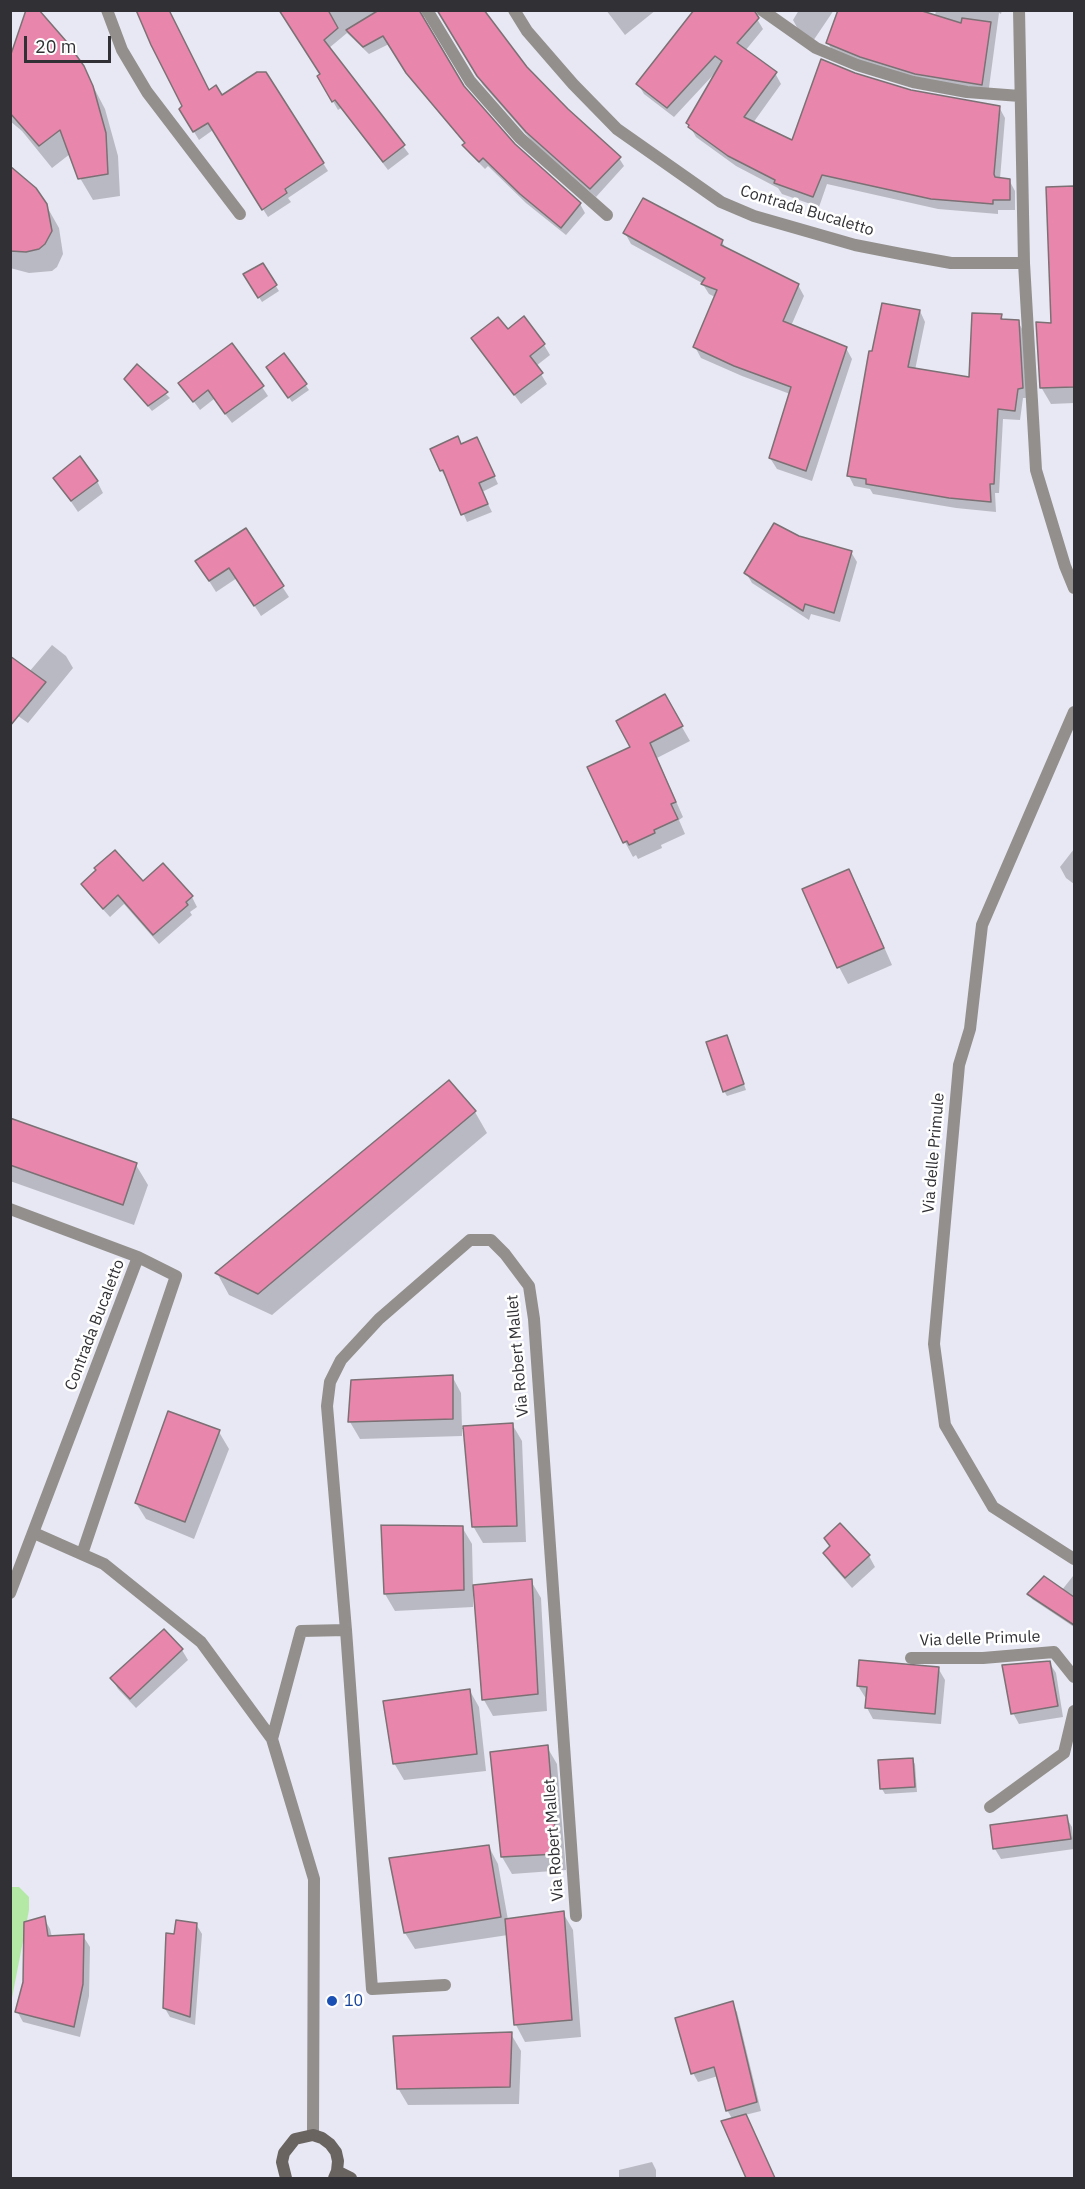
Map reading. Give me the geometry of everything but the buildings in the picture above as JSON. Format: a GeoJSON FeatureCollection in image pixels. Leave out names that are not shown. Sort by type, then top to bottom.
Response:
{"type":"FeatureCollection","features":[{"type":"Feature","properties":{"kind":"street"},"geometry":{"type":"LineString","coordinates":[[107,10],[122,50],[147,92],[240,214]]}},
{"type":"Feature","properties":{"kind":"street"},"geometry":{"type":"LineString","coordinates":[[427,10],[470,81],[520,138],[607,215]]}},
{"type":"Feature","properties":{"kind":"street","name":"Contrada Bucaletto"},"geometry":{"type":"LineString","coordinates":[[514,10],[527,31],[573,84],[617,129],[721,202],[765,219],[901,254],[951,263],[1024,263]]}},
{"type":"Feature","properties":{"kind":"street"},"geometry":{"type":"LineString","coordinates":[[762,10],[816,48],[857,65],[914,82],[967,92],[1020,96]]}},
{"type":"Feature","properties":{"kind":"street"},"geometry":{"type":"LineString","coordinates":[[1018,10],[1024,263],[1036,470],[1065,566],[1074,588]]}},
{"type":"Feature","properties":{"kind":"street","name":"Via delle Primule"},"geometry":{"type":"LineString","coordinates":[[1074,712],[982,925],[970,1029],[959,1065],[934,1344],[945,1425],[993,1507],[1074,1559]]}},
{"type":"Feature","properties":{"kind":"street","name":"Contrada Bucaletto"},"geometry":{"type":"LineString","coordinates":[[10,1209],[138,1257],[10,1593]]}},
{"type":"Feature","properties":{"kind":"street","name":"Via Robert Mallet"},"geometry":{"type":"LineString","coordinates":[[445,1985],[372,1989],[327,1406],[330,1383],[341,1360],[379,1319],[470,1240],[491,1240],[505,1254],[529,1286],[534,1318],[576,1916]]}},
{"type":"Feature","properties":{"kind":"street"},"geometry":{"type":"LineString","coordinates":[[82,1554],[176,1276],[138,1257]]}},
{"type":"Feature","properties":{"kind":"street"},"geometry":{"type":"LineString","coordinates":[[34,1533],[104,1563],[201,1642],[272,1739],[314,1880],[313,2135]]}},
{"type":"Feature","properties":{"kind":"street"},"geometry":{"type":"LineString","coordinates":[[272,1739],[301,1631],[346,1630]]}},
{"type":"Feature","properties":{"kind":"street","name":"Via delle Primule"},"geometry":{"type":"LineString","coordinates":[[911,1658],[983,1658],[1054,1652],[1074,1677]]}},
{"type":"Feature","properties":{"kind":"street"},"geometry":{"type":"LineString","coordinates":[[990,1807],[1064,1753],[1074,1711]]}},
{"type":"Feature","properties":{"kind":"street"},"geometry":{"type":"LineString","coordinates":[[286,2178],[282,2162],[284,2153],[295,2139],[313,2135],[322,2138],[336,2152],[338,2162],[336,2175],[351,2178]]}},
{"type":"Feature","properties":{"kind":"green space"},"geometry":{"type":"Polygon","coordinates":[[[11,1887],[19,1887],[29,1897],[29,1910],[11,2003],[11,1887]]]}},
{"type":"Feature","properties":{"kind":"place","name":"10"},"geometry":{"type":"Point","coordinates":[332,2001]}}]}
